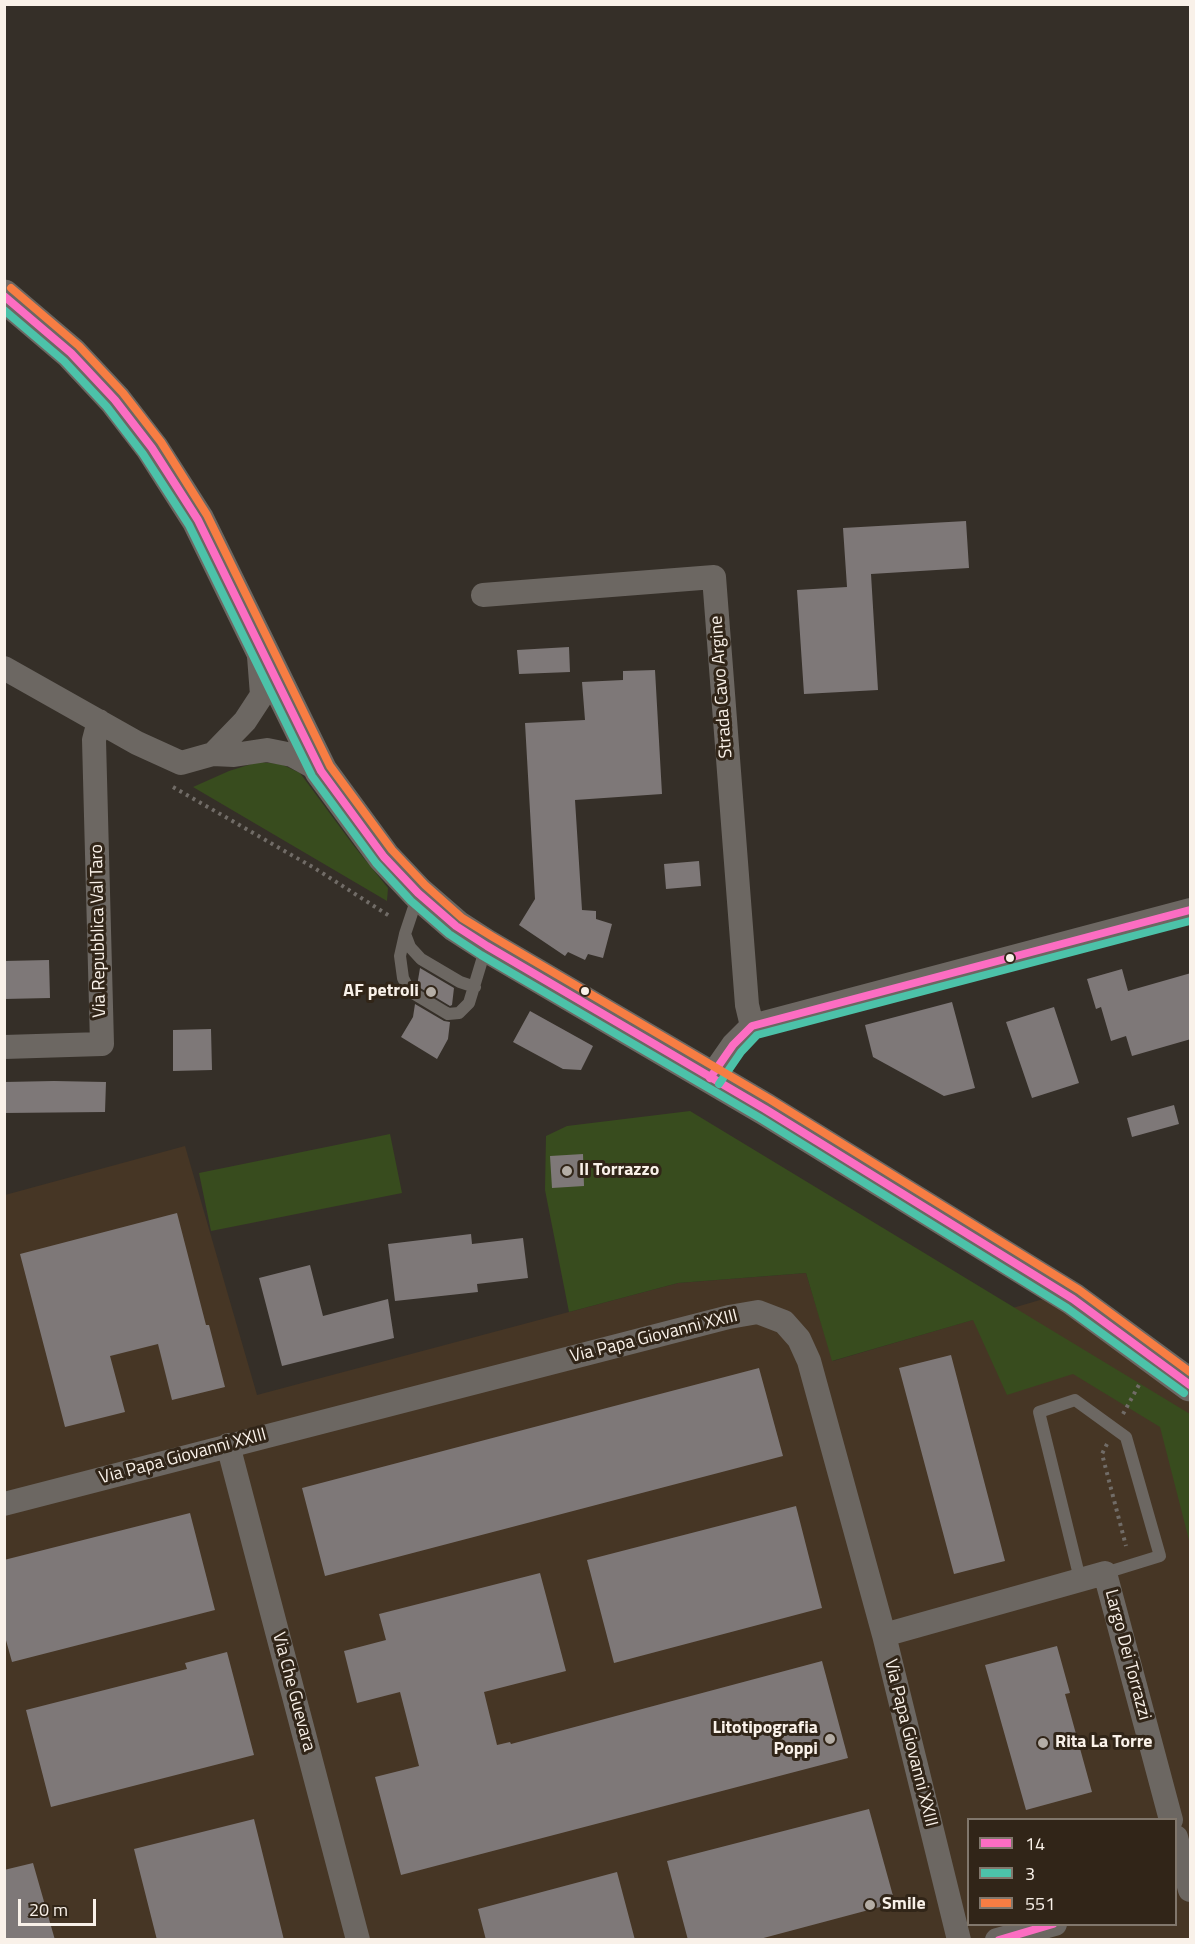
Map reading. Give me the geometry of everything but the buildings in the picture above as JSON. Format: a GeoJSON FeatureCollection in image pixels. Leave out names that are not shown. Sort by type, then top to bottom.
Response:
{"type":"FeatureCollection","features":[{"type":"Feature","properties":{"kind":"main road"},"geometry":{"type":"LineString","coordinates":[[4,296],[71,353],[115,400],[152,448],[198,520],[321,771],[384,857],[418,893],[456,926],[486,946],[795,1127],[1084,1307],[1191,1385]]}},
{"type":"Feature","properties":{"kind":"main road"},"geometry":{"type":"LineString","coordinates":[[1084,1307],[1191,1361]]}},
{"type":"Feature","properties":{"kind":"street","name":"Strada Cavo Argine"},"geometry":{"type":"LineString","coordinates":[[483,596],[714,577],[747,1005],[752,1026]]}},
{"type":"Feature","properties":{"kind":"street"},"geometry":{"type":"LineString","coordinates":[[213,754],[245,721],[262,695],[257,644]]}},
{"type":"Feature","properties":{"kind":"street"},"geometry":{"type":"LineString","coordinates":[[4,668],[137,743],[181,763],[213,754],[267,750],[292,755],[321,771]]}},
{"type":"Feature","properties":{"kind":"street","name":"Via Repubblica Val Taro"},"geometry":{"type":"LineString","coordinates":[[4,1047],[102,1044],[94,740],[99,721]]}},
{"type":"Feature","properties":{"kind":"street"},"geometry":{"type":"LineString","coordinates":[[710,1078],[733,1045],[752,1026],[1191,910]]}},
{"type":"Feature","properties":{"kind":"street","name":"Via Papa Giovanni XXIII"},"geometry":{"type":"LineString","coordinates":[[4,1504],[729,1317],[758,1312],[784,1322],[799,1339],[809,1361],[884,1635],[959,1940]]}},
{"type":"Feature","properties":{"kind":"street","name":"Via Che Guevara"},"geometry":{"type":"LineString","coordinates":[[228,1445],[358,1940]]}},
{"type":"Feature","properties":{"kind":"street","name":"Largo Dei Torrazzi"},"geometry":{"type":"LineString","coordinates":[[884,1635],[1105,1573],[1170,1818]]}},
{"type":"Feature","properties":{"kind":"street"},"geometry":{"type":"LineString","coordinates":[[1177,1841],[1190,1890]]}},
{"type":"Feature","properties":{"kind":"street"},"geometry":{"type":"LineString","coordinates":[[997,1940],[1048,1926]]}},
{"type":"Feature","properties":{"kind":"lane"},"geometry":{"type":"LineString","coordinates":[[418,893],[400,956],[401,968],[408,988],[413,993],[448,1014],[459,1013],[470,1003],[486,946]]}},
{"type":"Feature","properties":{"kind":"lane"},"geometry":{"type":"LineString","coordinates":[[406,931],[410,947],[421,958],[460,982],[475,987]]}},
{"type":"Feature","properties":{"kind":"lane"},"geometry":{"type":"LineString","coordinates":[[1080,1580],[1039,1412],[1075,1400],[1126,1437],[1160,1556],[1105,1573]]}},
{"type":"Feature","properties":{"kind":"path"},"geometry":{"type":"LineString","coordinates":[[168,784],[316,869],[406,931]]}},
{"type":"Feature","properties":{"kind":"shaded area"},"geometry":{"type":"Polygon","coordinates":[[[185,1146],[257,1395],[678,1283],[806,1273],[833,1361],[1067,1292],[1190,1372],[1190,1939],[5,1940],[5,1195],[185,1146]]]}},
{"type":"Feature","properties":{"kind":"green space"},"geometry":{"type":"Polygon","coordinates":[[[258,762],[281,764],[300,773],[388,888],[387,901],[193,787],[229,771],[258,762]]]}},
{"type":"Feature","properties":{"kind":"green space"},"geometry":{"type":"Polygon","coordinates":[[[690,1111],[1190,1414],[1190,1544],[1160,1427],[1073,1374],[1007,1395],[973,1320],[832,1361],[806,1273],[678,1283],[569,1312],[545,1190],[546,1136],[567,1126],[690,1111]]]}},
{"type":"Feature","properties":{"kind":"green space"},"geometry":{"type":"Polygon","coordinates":[[[390,1134],[402,1193],[211,1231],[199,1173],[390,1134]]]}},
{"type":"Feature","properties":{"kind":"transit line","name":"551"},"geometry":{"type":"LineString","coordinates":[[11,288],[79,346],[123,393],[161,442],[207,515],[330,766],[392,850],[425,885],[462,918],[771,1100],[1079,1290],[1190,1372]]}},
{"type":"Feature","properties":{"kind":"transit line","name":"14"},"geometry":{"type":"LineString","coordinates":[[4,296],[71,353],[115,400],[152,448],[198,520],[321,771],[384,857],[418,893],[456,926],[487,946],[765,1109],[1073,1299],[1190,1385]]}},
{"type":"Feature","properties":{"kind":"transit line","name":"3"},"geometry":{"type":"LineString","coordinates":[[4,310],[64,361],[107,407],[143,454],[189,525],[312,776],[376,863],[411,901],[449,934],[481,955],[760,1118],[1067,1308],[1184,1393]]}},
{"type":"Feature","properties":{"kind":"transit line","name":"14"},"geometry":{"type":"LineString","coordinates":[[710,1078],[733,1045],[752,1026],[1190,910]]}},
{"type":"Feature","properties":{"kind":"transit line","name":"3"},"geometry":{"type":"LineString","coordinates":[[719,1084],[741,1052],[757,1035],[1190,921]]}},
{"type":"Feature","properties":{"kind":"transit line","name":"14"},"geometry":{"type":"LineString","coordinates":[[999,1940],[1046,1926]]}},
{"type":"Feature","properties":{"kind":"place","name":"AF petroli"},"geometry":{"type":"Point","coordinates":[431,992]}},
{"type":"Feature","properties":{"kind":"place","name":"Il Torrazzo"},"geometry":{"type":"Point","coordinates":[567,1171]}},
{"type":"Feature","properties":{"kind":"place","name":"Litotipografia Poppi"},"geometry":{"type":"Point","coordinates":[830,1739]}},
{"type":"Feature","properties":{"kind":"place","name":"Rita La Torre"},"geometry":{"type":"Point","coordinates":[1043,1743]}},
{"type":"Feature","properties":{"kind":"place","name":"Smile"},"geometry":{"type":"Point","coordinates":[870,1905]}}]}
